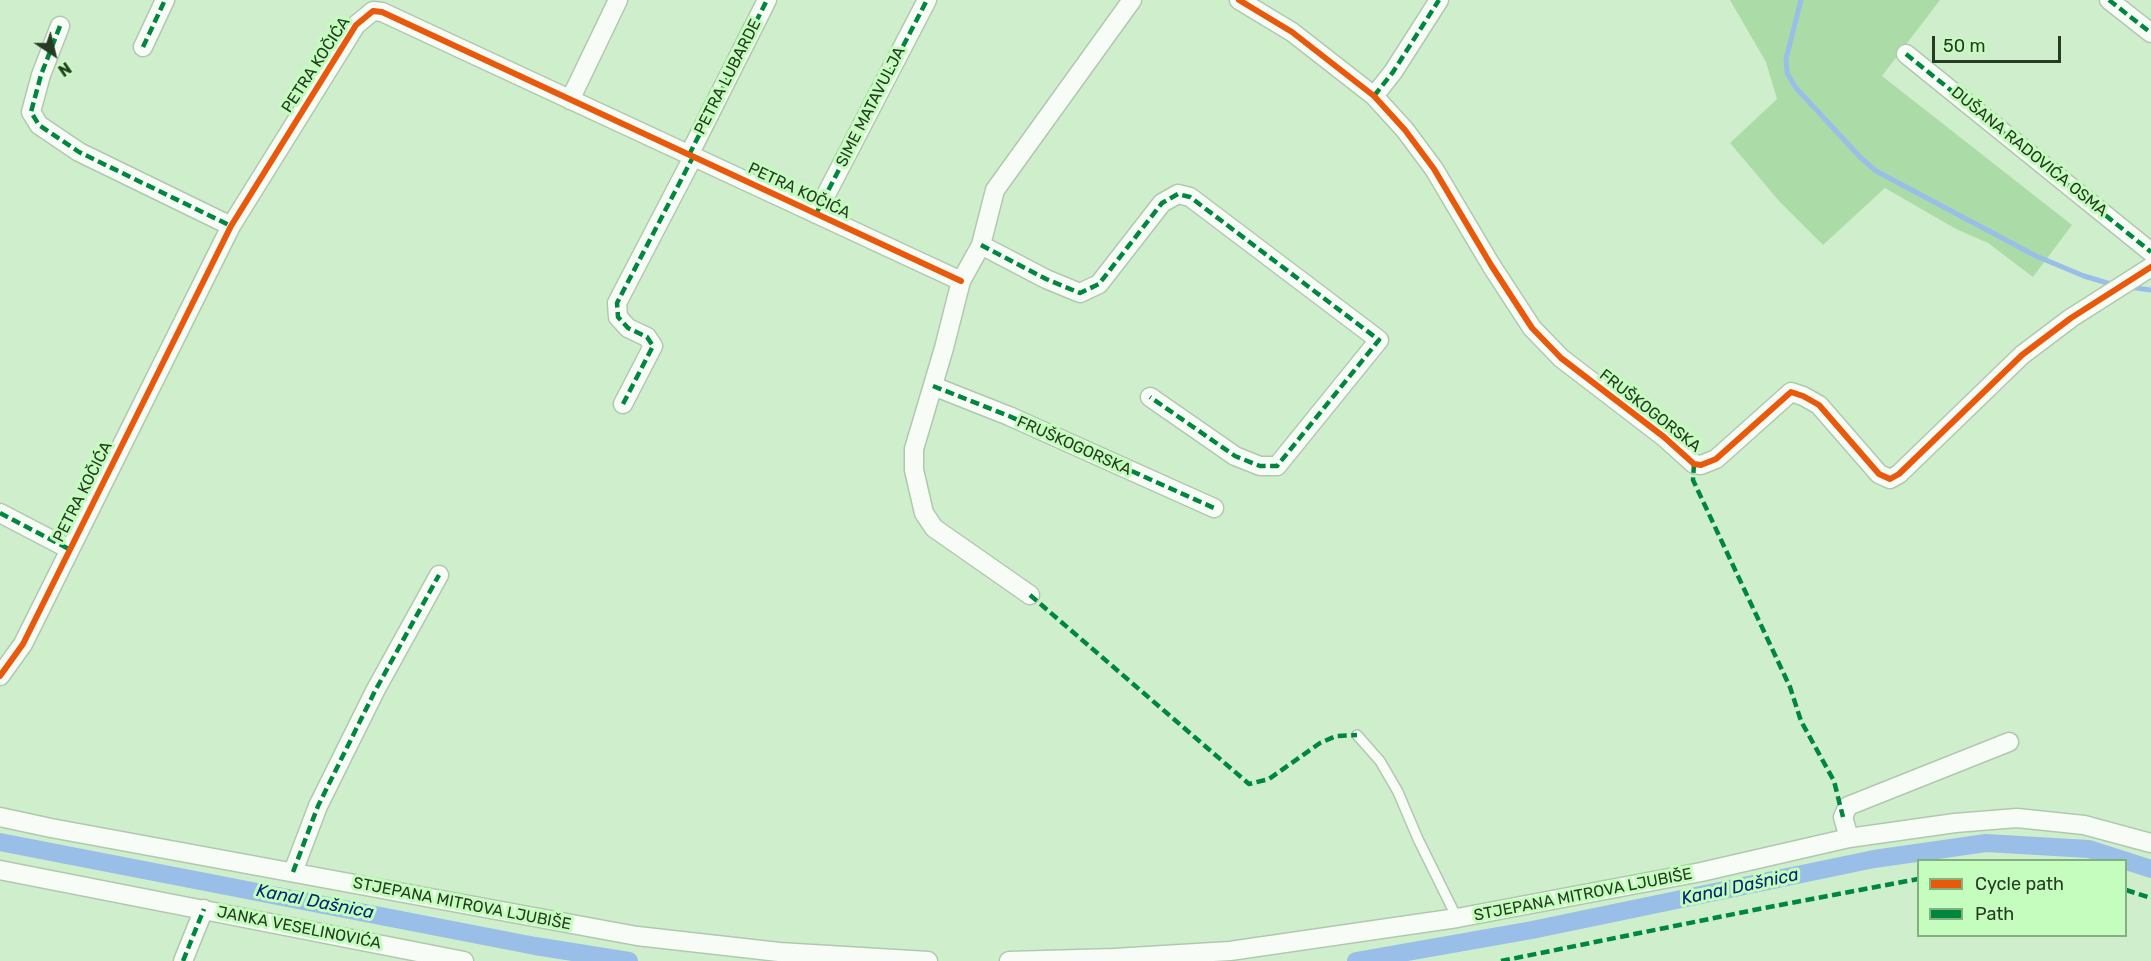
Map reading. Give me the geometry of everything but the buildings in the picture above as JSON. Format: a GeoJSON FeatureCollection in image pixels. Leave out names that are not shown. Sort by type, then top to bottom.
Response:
{"type":"FeatureCollection","features":[{"type":"Feature","properties":{"kind":"street"},"geometry":{"type":"LineString","coordinates":[[143,47],[165,0]]}},
{"type":"Feature","properties":{"kind":"street"},"geometry":{"type":"LineString","coordinates":[[570,100],[618,0]]}},
{"type":"Feature","properties":{"kind":"street","name":"PETRA LUBARDE"},"geometry":{"type":"LineString","coordinates":[[623,404],[653,346],[646,337],[628,328],[618,317],[617,303],[767,0]]}},
{"type":"Feature","properties":{"kind":"street","name":"SIME MATAVULJA"},"geometry":{"type":"LineString","coordinates":[[816,214],[927,0]]}},
{"type":"Feature","properties":{"kind":"street"},"geometry":{"type":"LineString","coordinates":[[1030,595],[934,528],[924,513],[914,470],[914,449],[961,281],[981,245],[995,190],[1132,0]]}},
{"type":"Feature","properties":{"kind":"street","name":"FRUŠKOGORSKA"},"geometry":{"type":"LineString","coordinates":[[1239,0],[1292,32],[1374,96],[1405,130],[1434,169],[1491,266],[1532,328],[1561,358],[1664,437],[1694,464],[1701,465],[1716,459],[1791,392],[1820,405],[1879,474],[1890,479],[1899,474],[2022,354],[2071,318],[2151,267]]}},
{"type":"Feature","properties":{"kind":"street"},"geometry":{"type":"LineString","coordinates":[[1374,96],[1393,72],[1439,0]]}},
{"type":"Feature","properties":{"kind":"street"},"geometry":{"type":"LineString","coordinates":[[2109,0],[2151,33]]}},
{"type":"Feature","properties":{"kind":"street","name":"PETRA KOČIĆA"},"geometry":{"type":"LineString","coordinates":[[0,676],[23,644],[231,226],[370,6],[961,281]]}},
{"type":"Feature","properties":{"kind":"street"},"geometry":{"type":"LineString","coordinates":[[60,26],[41,75],[31,112],[39,124],[79,152],[231,226]]}},
{"type":"Feature","properties":{"kind":"street","name":"DUŠANA RADOVIĆA OSMA"},"geometry":{"type":"LineString","coordinates":[[1906,54],[2151,252]]}},
{"type":"Feature","properties":{"kind":"street"},"geometry":{"type":"LineString","coordinates":[[981,245],[1046,279],[1080,293],[1099,284],[1162,203],[1178,195],[1190,197],[1379,340],[1277,466],[1260,466],[1236,456],[1150,397]]}},
{"type":"Feature","properties":{"kind":"street","name":"FRUŠKOGORSKA"},"geometry":{"type":"LineString","coordinates":[[933,386],[1009,416],[1214,508]]}},
{"type":"Feature","properties":{"kind":"street","name":"PETRA KOČIĆA"},"geometry":{"type":"LineString","coordinates":[[0,513],[69,549]]}},
{"type":"Feature","properties":{"kind":"street"},"geometry":{"type":"LineString","coordinates":[[292,872],[323,795],[375,691],[439,575]]}},
{"type":"Feature","properties":{"kind":"street"},"geometry":{"type":"LineString","coordinates":[[1849,838],[1843,817],[1848,806],[2009,742]]}},
{"type":"Feature","properties":{"kind":"street","name":"STJEPANA MITROVA LJUBIŠE"},"geometry":{"type":"LineString","coordinates":[[0,817],[637,936],[779,952],[927,961]]}},
{"type":"Feature","properties":{"kind":"street","name":"STJEPANA MITROVA LJUBIŠE"},"geometry":{"type":"LineString","coordinates":[[1009,961],[1230,951],[1457,918],[1701,872],[1849,838],[1954,823],[2018,818],[2084,825],[2151,843]]}},
{"type":"Feature","properties":{"kind":"street","name":"JANKA VESELINOVIĆA"},"geometry":{"type":"LineString","coordinates":[[0,870],[464,961]]}},
{"type":"Feature","properties":{"kind":"street","name":"JANKA VESELINOVIĆA"},"geometry":{"type":"LineString","coordinates":[[183,961],[204,909]]}},
{"type":"Feature","properties":{"kind":"lane"},"geometry":{"type":"LineString","coordinates":[[1356,735],[1380,761],[1398,792],[1418,839],[1457,918]]}},
{"type":"Feature","properties":{"kind":"green space"},"geometry":{"type":"Polygon","coordinates":[[[1730,0],[1940,0],[1882,76],[2072,225],[2033,277],[1988,243],[1956,229],[1885,188],[1823,245],[1779,201],[1730,143],[1777,99],[1766,62],[1730,0]]]}},
{"type":"Feature","properties":{"kind":"waterway"},"geometry":{"type":"LineString","coordinates":[[1801,0],[1786,59],[1787,73],[1796,88],[1861,158],[1876,171],[2036,256],[2084,276],[2114,285]]}},
{"type":"Feature","properties":{"kind":"waterway"},"geometry":{"type":"LineString","coordinates":[[2129,287],[2151,290]]}},
{"type":"Feature","properties":{"kind":"waterway","name":"Kanal Dašnica"},"geometry":{"type":"LineString","coordinates":[[0,842],[535,946],[629,961]]}},
{"type":"Feature","properties":{"kind":"waterway","name":"Kanal Dašnica"},"geometry":{"type":"LineString","coordinates":[[1356,961],[1532,930],[1874,859],[1986,843],[2089,849],[2120,859]]}},
{"type":"Feature","properties":{"kind":"waterway","name":"Kanal Dašnica"},"geometry":{"type":"LineString","coordinates":[[2127,861],[2151,869]]}},
{"type":"Feature","properties":{"kind":"marked path"},"geometry":{"type":"LineString","coordinates":[[143,47],[165,0]]}},
{"type":"Feature","properties":{"kind":"marked path"},"geometry":{"type":"LineString","coordinates":[[689,155],[767,0]]}},
{"type":"Feature","properties":{"kind":"marked path"},"geometry":{"type":"LineString","coordinates":[[816,214],[927,0]]}},
{"type":"Feature","properties":{"kind":"marked path"},"geometry":{"type":"LineString","coordinates":[[1374,96],[1393,72],[1439,0]]}},
{"type":"Feature","properties":{"kind":"marked path"},"geometry":{"type":"LineString","coordinates":[[2109,0],[2151,33]]}},
{"type":"Feature","properties":{"kind":"marked path"},"geometry":{"type":"LineString","coordinates":[[60,26],[41,75],[31,112],[39,125],[79,152],[231,226]]}},
{"type":"Feature","properties":{"kind":"marked path"},"geometry":{"type":"LineString","coordinates":[[1906,54],[2151,252]]}},
{"type":"Feature","properties":{"kind":"marked path"},"geometry":{"type":"LineString","coordinates":[[623,404],[653,346],[647,337],[628,328],[618,317],[617,303],[693,157]]}},
{"type":"Feature","properties":{"kind":"marked path"},"geometry":{"type":"LineString","coordinates":[[981,245],[1046,279],[1080,293],[1099,284],[1162,203],[1178,194],[1190,197],[1379,340],[1277,466],[1260,466],[1235,456],[1150,397]]}},
{"type":"Feature","properties":{"kind":"marked path"},"geometry":{"type":"LineString","coordinates":[[933,386],[1009,416],[1214,508]]}},
{"type":"Feature","properties":{"kind":"marked path"},"geometry":{"type":"LineString","coordinates":[[1694,464],[1693,480],[1790,687],[1801,721],[1834,781],[1843,817]]}},
{"type":"Feature","properties":{"kind":"marked path"},"geometry":{"type":"LineString","coordinates":[[0,513],[69,549]]}},
{"type":"Feature","properties":{"kind":"marked path"},"geometry":{"type":"LineString","coordinates":[[293,872],[318,806],[375,691],[439,575]]}},
{"type":"Feature","properties":{"kind":"marked path"},"geometry":{"type":"LineString","coordinates":[[1030,595],[1249,784],[1269,779],[1320,743],[1336,736],[1357,735]]}},
{"type":"Feature","properties":{"kind":"marked path"},"geometry":{"type":"LineString","coordinates":[[1501,961],[1917,879]]}},
{"type":"Feature","properties":{"kind":"marked path"},"geometry":{"type":"LineString","coordinates":[[2127,890],[2151,898]]}},
{"type":"Feature","properties":{"kind":"marked path"},"geometry":{"type":"LineString","coordinates":[[183,961],[204,909]]}},
{"type":"Feature","properties":{"kind":"cycle path"},"geometry":{"type":"LineString","coordinates":[[1239,0],[1292,32],[1374,96],[1405,130],[1434,169],[1491,265],[1532,328],[1561,358],[1664,437],[1694,464],[1701,465],[1716,459],[1791,392],[1819,405],[1879,474],[1890,479],[1899,474],[2022,355],[2071,318],[2151,267]]}},
{"type":"Feature","properties":{"kind":"cycle path"},"geometry":{"type":"LineString","coordinates":[[0,676],[23,644],[231,226],[356,25],[373,11],[382,12],[961,281]]}}]}
